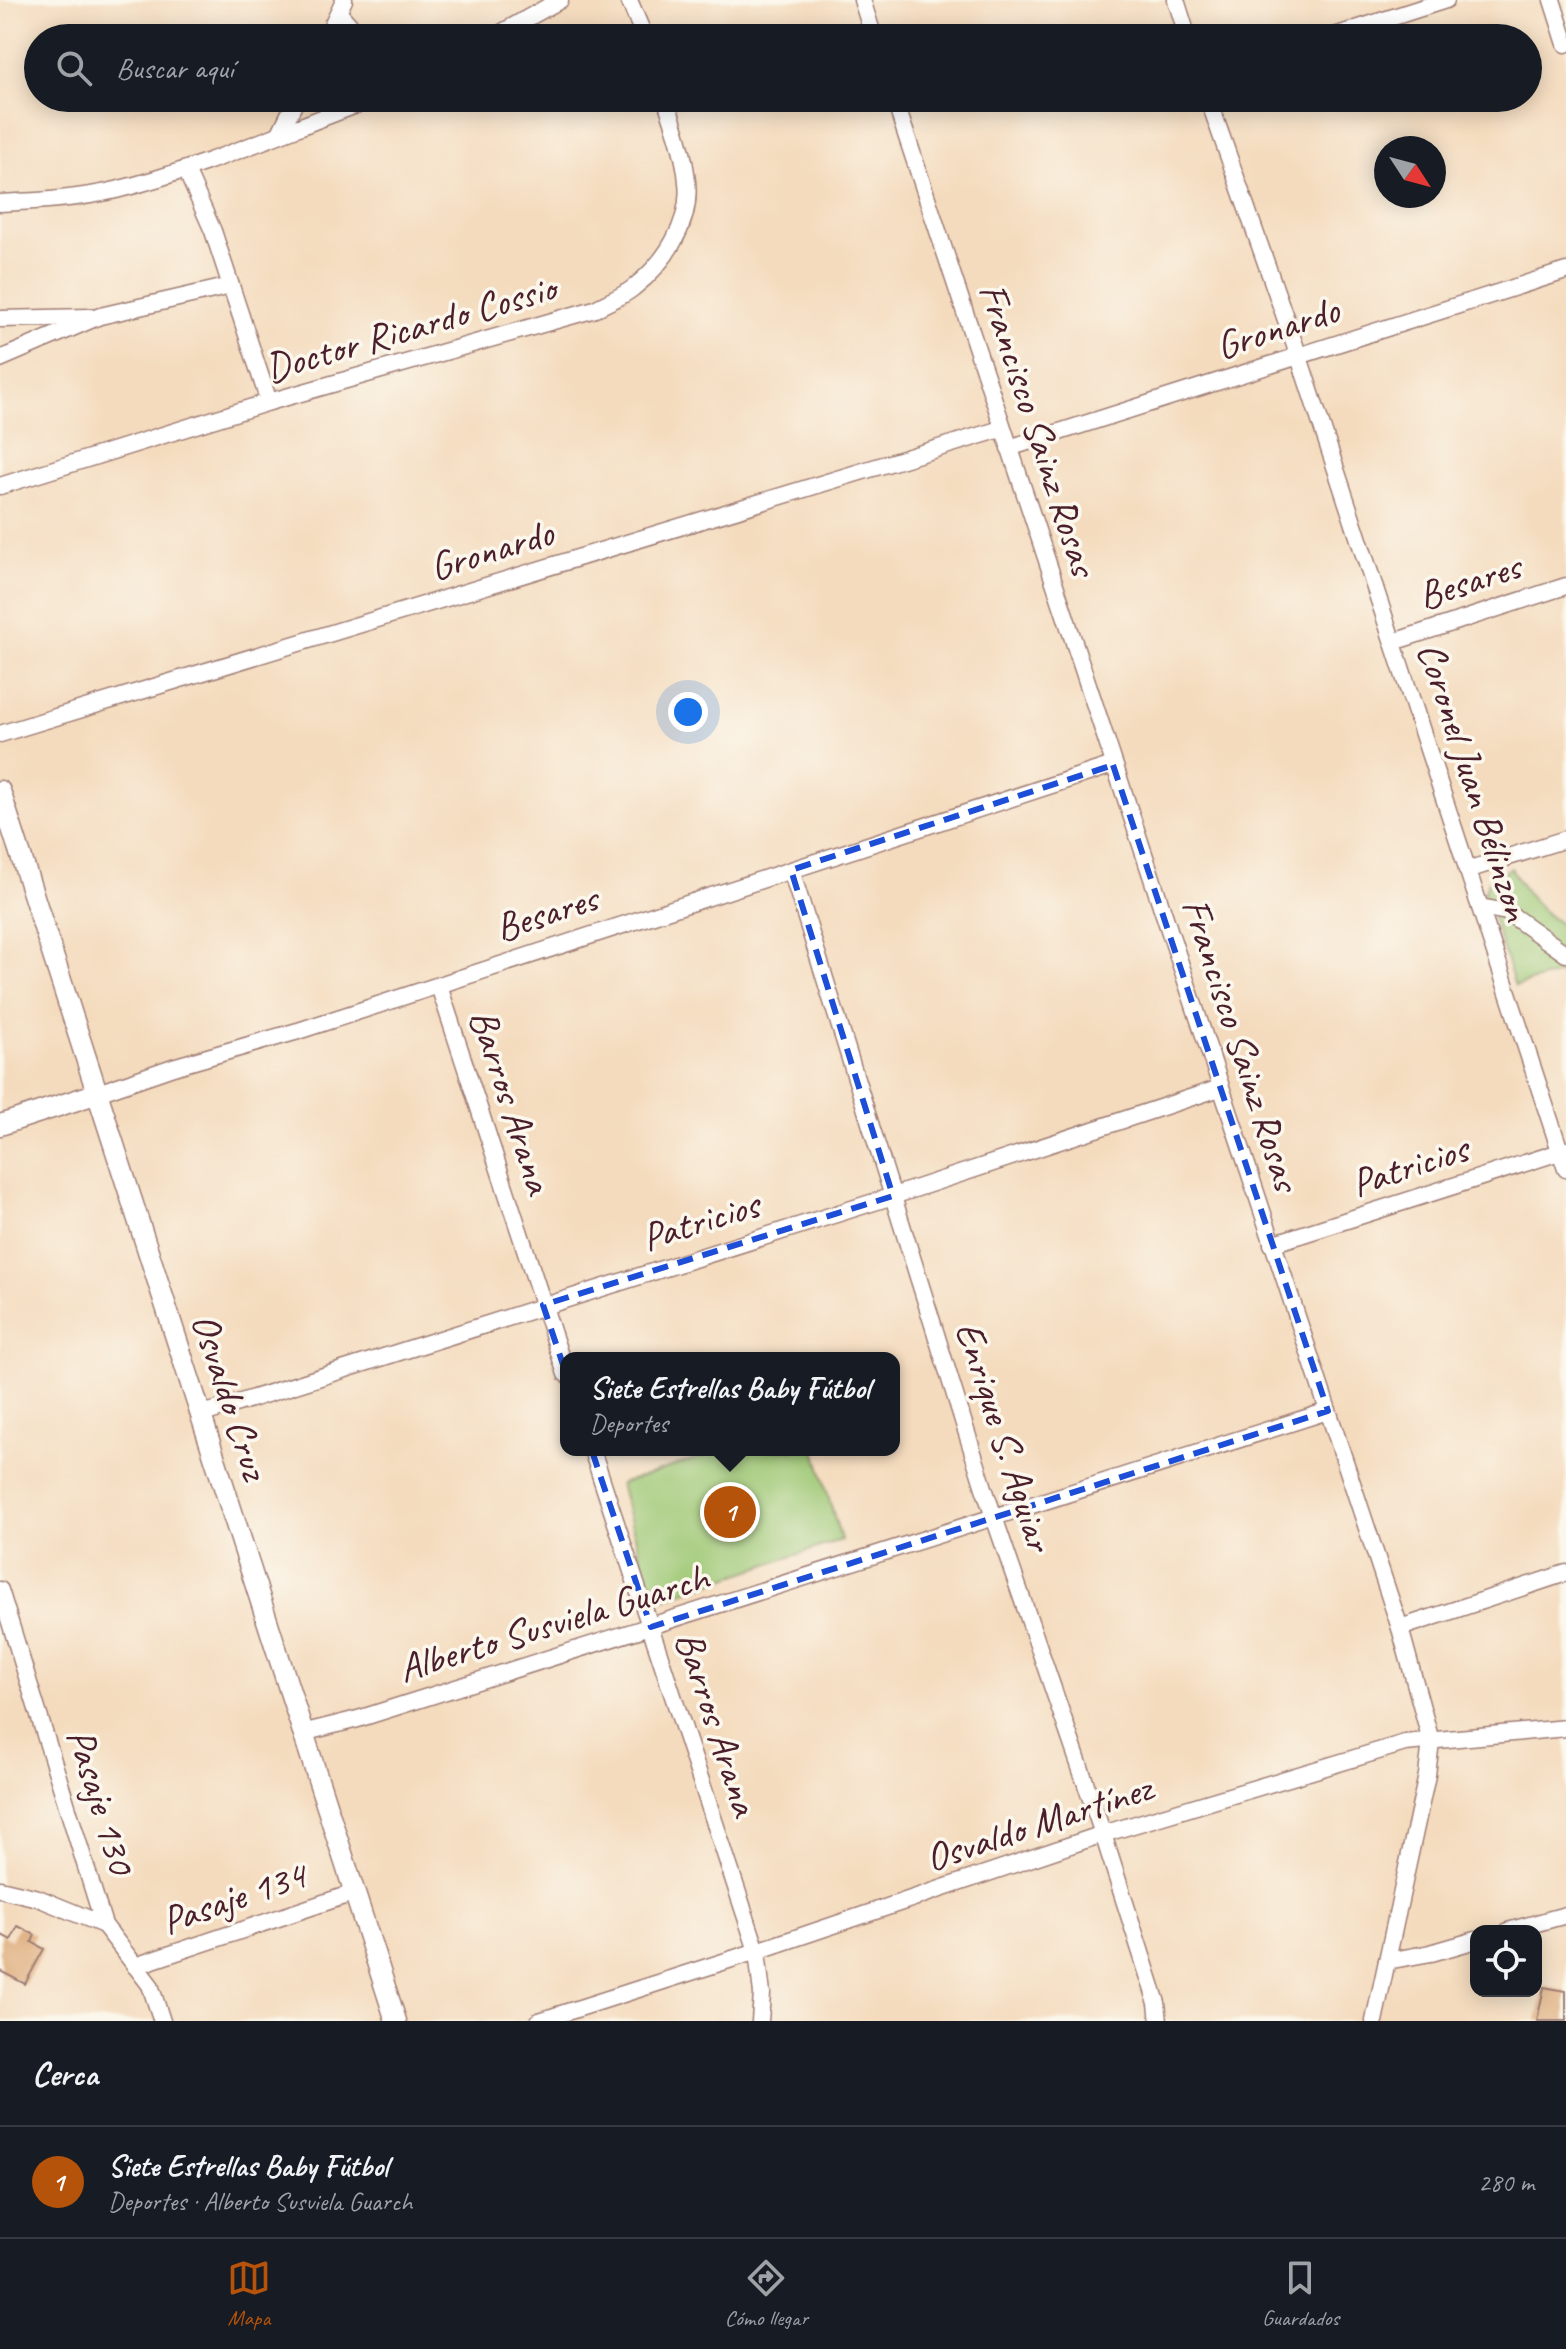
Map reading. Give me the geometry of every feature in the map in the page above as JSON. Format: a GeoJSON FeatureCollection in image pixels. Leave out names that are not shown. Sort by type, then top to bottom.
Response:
{"type":"FeatureCollection","features":[{"type":"Feature","properties":{"kind":"street"},"geometry":{"type":"LineString","coordinates":[[517,24],[560,0]]}},
{"type":"Feature","properties":{"kind":"street"},"geometry":{"type":"LineString","coordinates":[[629,0],[639,24]]}},
{"type":"Feature","properties":{"kind":"street"},"geometry":{"type":"LineString","coordinates":[[862,0],[870,24]]}},
{"type":"Feature","properties":{"kind":"street"},"geometry":{"type":"LineString","coordinates":[[1176,0],[1184,24]]}},
{"type":"Feature","properties":{"kind":"street"},"geometry":{"type":"LineString","coordinates":[[1371,24],[1446,0]]}},
{"type":"Feature","properties":{"kind":"street"},"geometry":{"type":"LineString","coordinates":[[1552,0],[1566,44]]}},
{"type":"Feature","properties":{"kind":"street"},"geometry":{"type":"LineString","coordinates":[[333,24],[342,6]]}},
{"type":"Feature","properties":{"kind":"street"},"geometry":{"type":"LineString","coordinates":[[342,6],[353,24]]}},
{"type":"Feature","properties":{"kind":"street"},"geometry":{"type":"LineString","coordinates":[[280,133],[290,112]]}},
{"type":"Feature","properties":{"kind":"street"},"geometry":{"type":"LineString","coordinates":[[0,203],[100,193],[186,170],[337,112]]}},
{"type":"Feature","properties":{"kind":"street","name":"Doctor Ricardo Cossio"},"geometry":{"type":"LineString","coordinates":[[0,486],[269,402],[595,309],[631,290],[658,267],[675,238],[687,205],[687,181],[669,112]]}},
{"type":"Feature","properties":{"kind":"street","name":"Francisco Sainz Rosas"},"geometry":{"type":"LineString","coordinates":[[899,112],[1400,1628],[1431,1741],[1427,1775],[1374,2021]]}},
{"type":"Feature","properties":{"kind":"street","name":"Coronel Juan Bélinzon"},"geometry":{"type":"LineString","coordinates":[[1213,112],[1298,354],[1467,870],[1563,1151],[1566,1169]]}},
{"type":"Feature","properties":{"kind":"street"},"geometry":{"type":"LineString","coordinates":[[186,170],[213,231],[269,402]]}},
{"type":"Feature","properties":{"kind":"street","name":"Gronardo"},"geometry":{"type":"LineString","coordinates":[[1009,448],[1566,271]]}},
{"type":"Feature","properties":{"kind":"street"},"geometry":{"type":"LineString","coordinates":[[0,359],[100,316],[231,286]]}},
{"type":"Feature","properties":{"kind":"street"},"geometry":{"type":"LineString","coordinates":[[0,319],[100,316]]}},
{"type":"Feature","properties":{"kind":"street","name":"Gronardo"},"geometry":{"type":"LineString","coordinates":[[0,734],[1001,429]]}},
{"type":"Feature","properties":{"kind":"street","name":"Besares"},"geometry":{"type":"LineString","coordinates":[[1393,642],[1566,586]]}},
{"type":"Feature","properties":{"kind":"street","name":"Besares"},"geometry":{"type":"LineString","coordinates":[[0,1125],[173,1067],[439,986],[1113,765]]}},
{"type":"Feature","properties":{"kind":"street","name":"Osvaldo Cruz"},"geometry":{"type":"LineString","coordinates":[[0,791],[393,2020]]}},
{"type":"Feature","properties":{"kind":"street"},"geometry":{"type":"LineString","coordinates":[[1467,870],[1566,839]]}},
{"type":"Feature","properties":{"kind":"street","name":"Enrique S. Aguiar"},"geometry":{"type":"LineString","coordinates":[[791,870],[995,1518],[1103,1834],[1157,2003],[1159,2021]]}},
{"type":"Feature","properties":{"kind":"street"},"geometry":{"type":"LineString","coordinates":[[1480,907],[1507,912],[1566,954]]}},
{"type":"Feature","properties":{"kind":"street","name":"Barros Arana"},"geometry":{"type":"LineString","coordinates":[[439,986],[560,1356]]}},
{"type":"Feature","properties":{"kind":"street","name":"Patricios"},"geometry":{"type":"LineString","coordinates":[[200,1415],[893,1196],[1220,1088]]}},
{"type":"Feature","properties":{"kind":"street","name":"Patricios"},"geometry":{"type":"LineString","coordinates":[[1272,1244],[1563,1151]]}},
{"type":"Feature","properties":{"kind":"street","name":"Alberto Susviela Guarch"},"geometry":{"type":"LineString","coordinates":[[302,1733],[358,1719],[1328,1411]]}},
{"type":"Feature","properties":{"kind":"street","name":"Barros Arana"},"geometry":{"type":"LineString","coordinates":[[594,1456],[757,1951],[762,1994],[760,2021]]}},
{"type":"Feature","properties":{"kind":"street"},"geometry":{"type":"LineString","coordinates":[[1400,1628],[1566,1573]]}},
{"type":"Feature","properties":{"kind":"street","name":"Pasaje 130"},"geometry":{"type":"LineString","coordinates":[[0,1590],[6,1632],[104,1925],[150,1985],[162,2021]]}},
{"type":"Feature","properties":{"kind":"street","name":"Osvaldo Martínez"},"geometry":{"type":"LineString","coordinates":[[539,2021],[1103,1834],[1405,1743],[1566,1728]]}},
{"type":"Feature","properties":{"kind":"street"},"geometry":{"type":"LineString","coordinates":[[0,1889],[38,1898],[104,1925]]}},
{"type":"Feature","properties":{"kind":"street","name":"Pasaje 134"},"geometry":{"type":"LineString","coordinates":[[135,1966],[353,1893]]}},
{"type":"Feature","properties":{"kind":"street"},"geometry":{"type":"LineString","coordinates":[[1530,1925],[1566,1915]]}},
{"type":"Feature","properties":{"kind":"street"},"geometry":{"type":"LineString","coordinates":[[1387,1961],[1470,1942]]}},
{"type":"Feature","properties":{"kind":"highlighted area"},"geometry":{"type":"Polygon","coordinates":[[[1113,765],[1328,1411],[651,1627],[543,1305],[893,1196],[791,870],[1113,765]]]}},
{"type":"Feature","properties":{"kind":"green space"},"geometry":{"type":"Polygon","coordinates":[[[1511,868],[1534,902],[1566,928],[1566,972],[1515,986],[1484,892],[1488,882],[1511,868]]]}},
{"type":"Feature","properties":{"kind":"green space"},"geometry":{"type":"Polygon","coordinates":[[[704,1456],[817,1456],[841,1540],[654,1602],[620,1484],[704,1456]]]}},
{"type":"Feature","properties":{"kind":"building"},"geometry":{"type":"Polygon","coordinates":[[[18,1926],[35,1935],[32,1942],[44,1949],[25,1984],[0,1971],[0,1934],[11,1940],[18,1926]]]}},
{"type":"Feature","properties":{"kind":"building"},"geometry":{"type":"Polygon","coordinates":[[[1544,1987],[1566,1991],[1566,2021],[1537,2021],[1544,1987]]]}},
{"type":"Feature","properties":{"kind":"place","name":"Siete Estrellas Baby Fútbol"},"geometry":{"type":"Point","coordinates":[730,1512]}}]}
